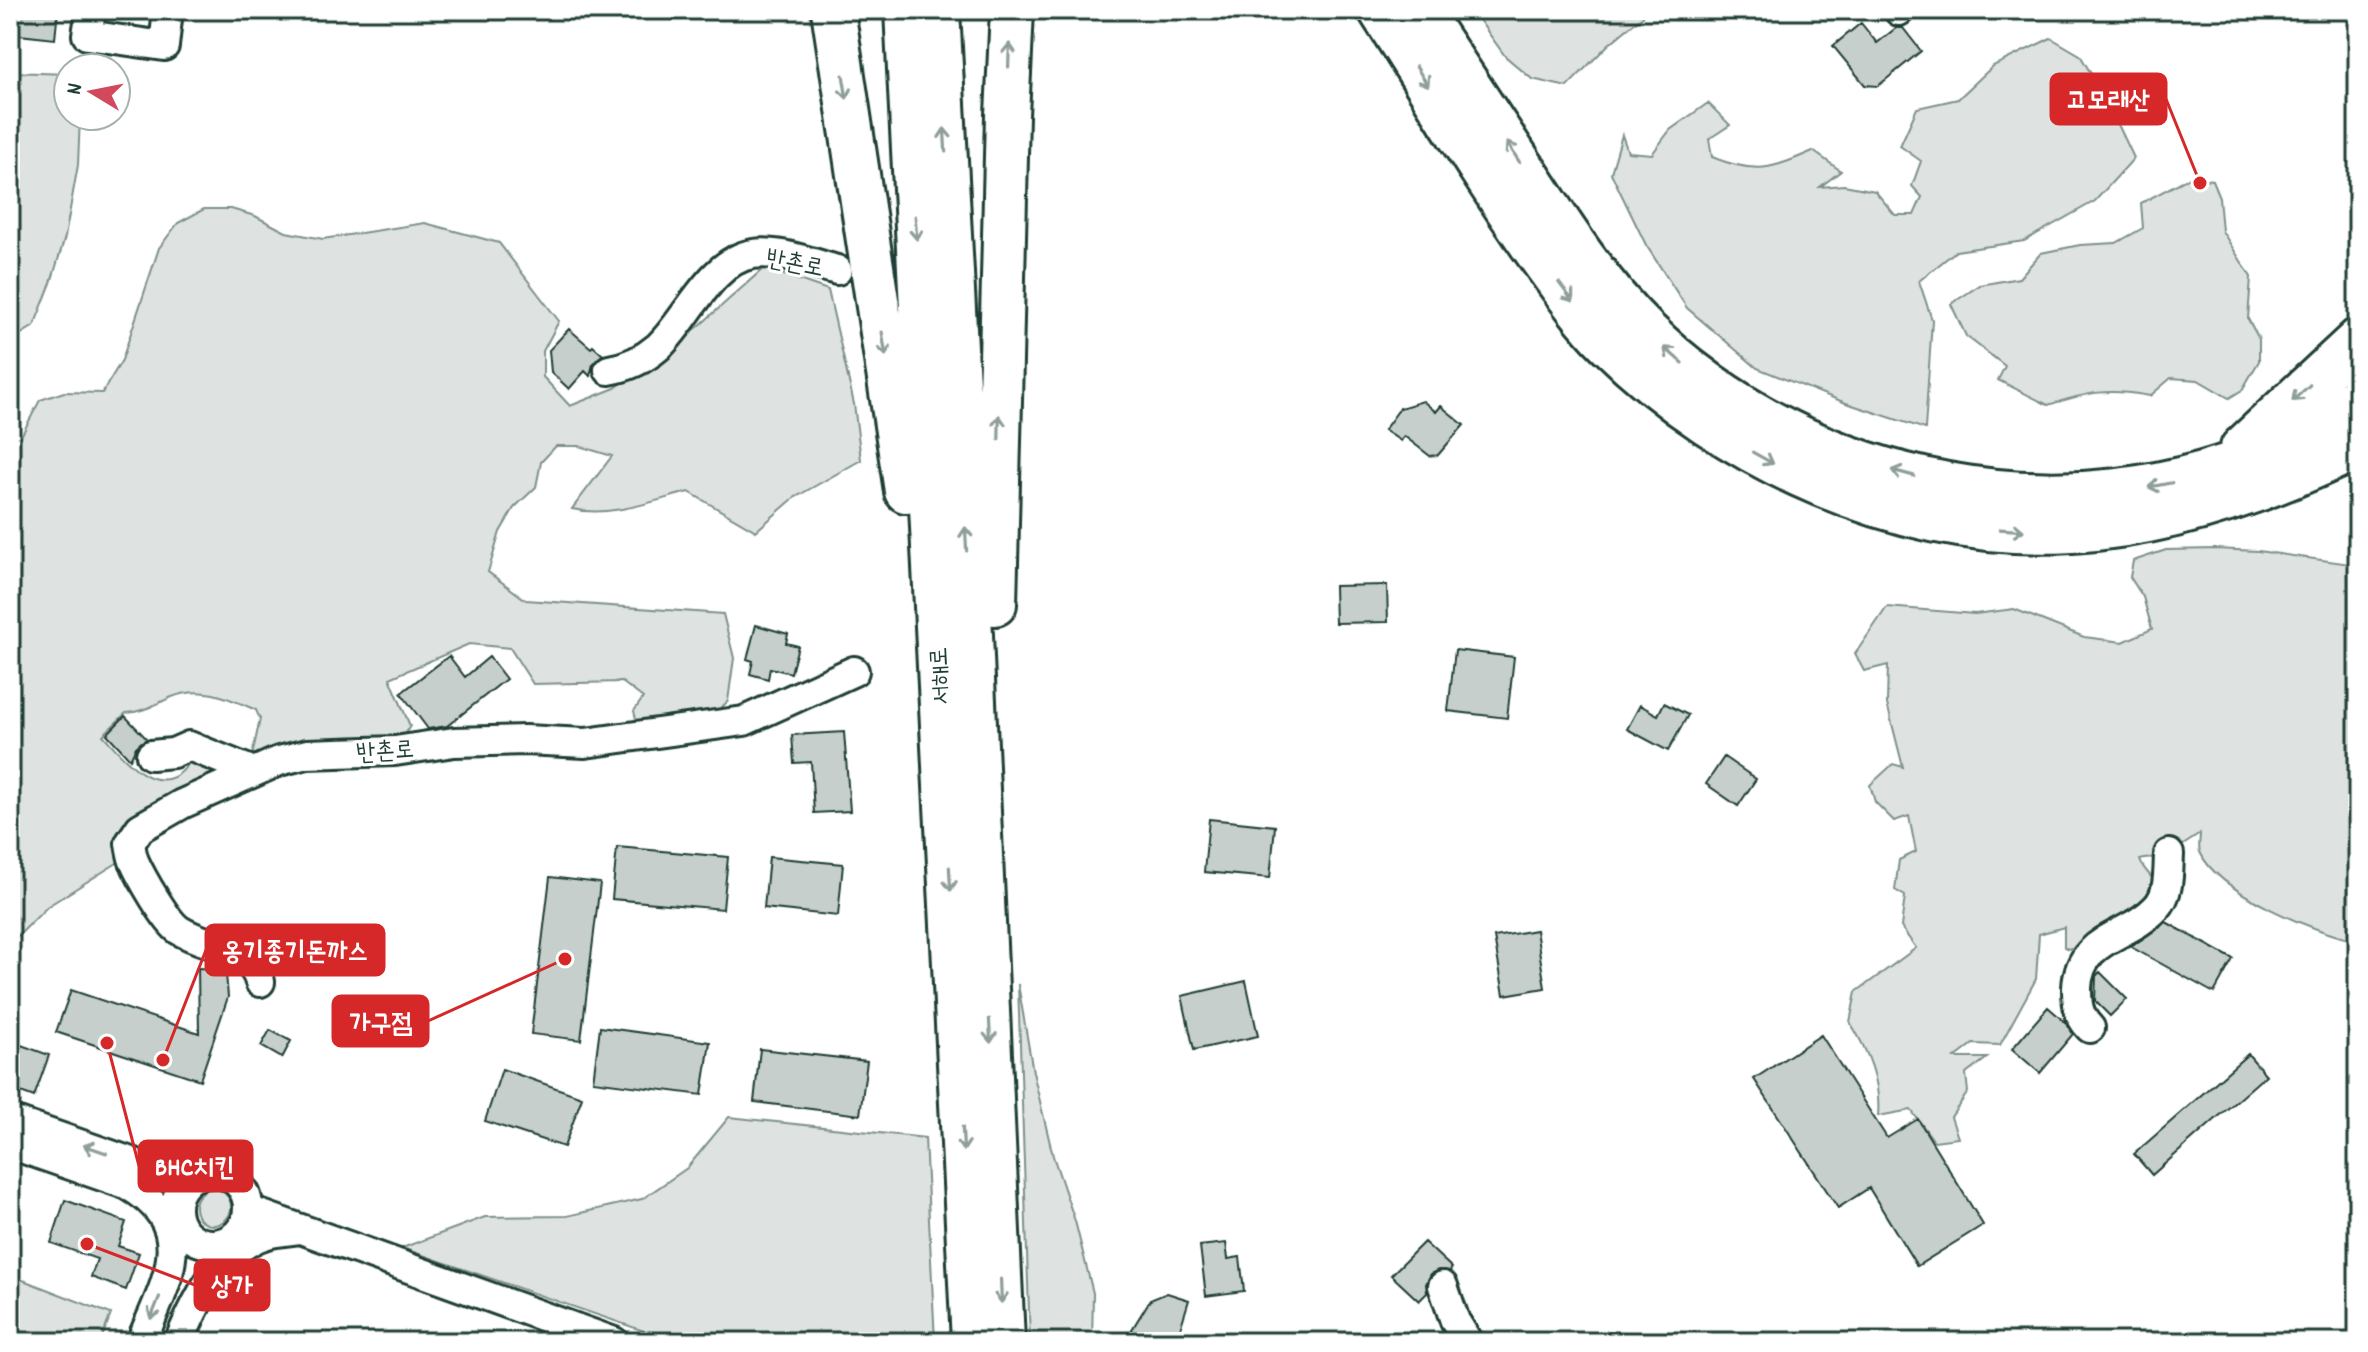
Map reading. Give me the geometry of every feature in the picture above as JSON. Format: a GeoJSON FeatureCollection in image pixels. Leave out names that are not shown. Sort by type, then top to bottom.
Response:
{"type":"FeatureCollection","features":[{"type":"Feature","properties":{"kind":"highway"},"geometry":{"type":"LineString","coordinates":[[833,10],[915,546],[947,833]]}},
{"type":"Feature","properties":{"kind":"highway"},"geometry":{"type":"LineString","coordinates":[[896,10],[914,184]]}},
{"type":"Feature","properties":{"kind":"highway","name":"서해로"},"geometry":{"type":"LineString","coordinates":[[906,10],[973,1342]]}},
{"type":"Feature","properties":{"kind":"highway","name":"서해로"},"geometry":{"type":"LineString","coordinates":[[938,10],[1003,1342]]}},
{"type":"Feature","properties":{"kind":"highway"},"geometry":{"type":"LineString","coordinates":[[986,953],[1012,10]]}},
{"type":"Feature","properties":{"kind":"highway"},"geometry":{"type":"LineString","coordinates":[[1380,10],[1511,217],[1607,343],[1678,403],[1715,429],[1787,471],[1918,515],[1985,527],[2048,531],[2115,526],[2171,515],[2265,487],[2346,455]]}},
{"type":"Feature","properties":{"kind":"highway"},"geometry":{"type":"LineString","coordinates":[[1419,10],[1571,241],[1623,305],[1675,358],[1730,398],[1828,449],[1939,482],[2019,493],[2093,494],[2211,473],[2305,431],[2358,398]]}},
{"type":"Feature","properties":{"kind":"highway"},"geometry":{"type":"LineString","coordinates":[[2211,473],[2258,434],[2358,340]]}},
{"type":"Feature","properties":{"kind":"street"},"geometry":{"type":"LineString","coordinates":[[91,10],[87,35],[164,46],[168,10]]}},
{"type":"Feature","properties":{"kind":"street","name":"반촌로"},"geometry":{"type":"LineString","coordinates":[[609,370],[630,367],[658,347],[715,278],[736,260],[750,254],[768,254],[837,270]]}},
{"type":"Feature","properties":{"kind":"street","name":"반촌로"},"geometry":{"type":"LineString","coordinates":[[260,982],[257,969],[246,958],[175,927],[133,860],[130,843],[144,826],[182,804],[254,772],[307,754],[395,751],[454,742],[525,740],[585,743],[744,721],[854,671]]}},
{"type":"Feature","properties":{"kind":"street"},"geometry":{"type":"LineString","coordinates":[[151,755],[173,753],[189,746],[254,772]]}},
{"type":"Feature","properties":{"kind":"street"},"geometry":{"type":"LineString","coordinates":[[2090,1028],[2081,1019],[2077,1005],[2080,968],[2086,954],[2156,909],[2164,896],[2169,854]]}},
{"type":"Feature","properties":{"kind":"street"},"geometry":{"type":"LineString","coordinates":[[10,1120],[160,1172],[197,1176]]}},
{"type":"Feature","properties":{"kind":"street"},"geometry":{"type":"LineString","coordinates":[[10,1144],[128,1185],[178,1219],[190,1236],[199,1242],[221,1244]]}},
{"type":"Feature","properties":{"kind":"street"},"geometry":{"type":"LineString","coordinates":[[141,1342],[170,1267],[173,1238],[171,1215],[182,1190],[197,1176],[209,1172],[232,1178],[247,1198],[248,1210],[240,1232],[221,1244],[185,1329]]}},
{"type":"Feature","properties":{"kind":"street"},"geometry":{"type":"LineString","coordinates":[[248,1210],[614,1342]]}},
{"type":"Feature","properties":{"kind":"street"},"geometry":{"type":"LineString","coordinates":[[185,1329],[216,1272],[236,1252],[269,1233],[300,1229]]}},
{"type":"Feature","properties":{"kind":"street"},"geometry":{"type":"LineString","coordinates":[[1443,1286],[1455,1321],[1468,1342]]}},
{"type":"Feature","properties":{"kind":"shaded area"},"geometry":{"type":"Polygon","coordinates":[[[1472,10],[1650,10],[1608,45],[1567,87],[1532,79],[1505,56],[1472,10]]]}},
{"type":"Feature","properties":{"kind":"shaded area"},"geometry":{"type":"Polygon","coordinates":[[[2051,38],[2080,55],[2106,99],[2134,158],[2095,201],[2024,241],[1956,251],[1919,281],[1932,320],[1925,429],[1846,403],[1757,368],[1687,308],[1646,245],[1611,173],[1622,135],[1628,152],[1652,154],[1670,130],[1708,103],[1730,125],[1709,139],[1712,157],[1741,166],[1764,168],[1813,151],[1841,171],[1820,187],[1844,185],[1875,191],[1895,215],[1914,215],[1922,197],[1912,186],[1921,161],[1900,146],[1917,108],[1958,99],[1993,66],[2051,38]]]}},
{"type":"Feature","properties":{"kind":"shaded area"},"geometry":{"type":"Polygon","coordinates":[[[10,72],[52,73],[52,132],[79,132],[78,165],[65,237],[51,283],[34,326],[10,341],[10,72]]]}},
{"type":"Feature","properties":{"kind":"shaded area"},"geometry":{"type":"Polygon","coordinates":[[[2190,177],[2212,180],[2219,197],[2222,231],[2251,277],[2248,319],[2259,339],[2259,361],[2242,390],[2229,398],[2198,380],[2171,378],[2150,396],[2099,393],[2048,405],[1998,380],[2005,366],[1966,336],[1951,304],[1980,285],[2019,278],[2041,253],[2080,245],[2116,243],[2143,228],[2141,203],[2190,177]]]}},
{"type":"Feature","properties":{"kind":"shaded area"},"geometry":{"type":"Polygon","coordinates":[[[204,209],[231,209],[255,216],[286,232],[323,239],[425,223],[499,243],[559,321],[543,351],[543,377],[570,406],[615,388],[698,327],[764,268],[828,290],[854,404],[861,460],[794,498],[756,531],[689,492],[616,510],[572,509],[612,456],[579,446],[556,446],[541,462],[536,487],[514,508],[500,532],[488,572],[526,600],[723,614],[734,658],[728,701],[718,711],[637,723],[634,711],[643,698],[622,682],[533,684],[510,648],[469,644],[390,678],[410,726],[402,739],[261,761],[252,756],[260,719],[256,710],[225,697],[205,693],[172,697],[126,713],[103,735],[127,761],[147,776],[169,779],[182,772],[191,758],[239,779],[182,804],[125,858],[48,906],[10,944],[10,491],[18,442],[40,400],[64,392],[102,393],[122,360],[159,248],[178,223],[204,209]]]}},
{"type":"Feature","properties":{"kind":"shaded area"},"geometry":{"type":"Polygon","coordinates":[[[2166,550],[2258,551],[2358,565],[2358,941],[2294,920],[2226,882],[2200,852],[2200,834],[2169,854],[2140,860],[2155,883],[2157,893],[2090,942],[2068,949],[2064,947],[2064,927],[2039,934],[2036,979],[2000,1045],[1973,1044],[1955,1058],[1987,1058],[1966,1074],[1968,1092],[1951,1117],[1958,1138],[1934,1141],[1911,1110],[1878,1116],[1872,1067],[1850,1022],[1856,992],[1916,948],[1901,927],[1905,896],[1895,890],[1899,860],[1916,852],[1909,816],[1894,821],[1875,802],[1870,785],[1893,764],[1903,767],[1887,704],[1888,665],[1864,671],[1855,654],[1887,607],[1975,614],[2014,609],[2084,637],[2123,642],[2152,629],[2143,597],[2130,577],[2133,561],[2166,550]]]}},
{"type":"Feature","properties":{"kind":"shaded area"},"geometry":{"type":"Polygon","coordinates":[[[1018,984],[1033,1072],[1053,1156],[1075,1221],[1093,1293],[1092,1342],[1030,1342],[1018,984]]]}},
{"type":"Feature","properties":{"kind":"shaded area"},"geometry":{"type":"Polygon","coordinates":[[[729,1117],[925,1138],[935,1342],[676,1342],[402,1248],[485,1217],[567,1216],[642,1199],[687,1168],[729,1117]]]}},
{"type":"Feature","properties":{"kind":"shaded area"},"geometry":{"type":"Polygon","coordinates":[[[213,1189],[226,1194],[231,1207],[226,1220],[213,1225],[200,1220],[195,1207],[200,1194],[213,1189]]]}},
{"type":"Feature","properties":{"kind":"shaded area"},"geometry":{"type":"Polygon","coordinates":[[[10,1275],[111,1314],[100,1342],[10,1342],[10,1275]]]}},
{"type":"Feature","properties":{"kind":"building"},"geometry":{"type":"Polygon","coordinates":[[[10,10],[58,10],[55,39],[10,34],[10,10]]]}},
{"type":"Feature","properties":{"kind":"building"},"geometry":{"type":"Polygon","coordinates":[[[1861,23],[1877,43],[1896,28],[1903,28],[1921,51],[1878,86],[1865,85],[1833,46],[1861,23]]]}},
{"type":"Feature","properties":{"kind":"building"},"geometry":{"type":"Polygon","coordinates":[[[569,329],[603,355],[593,364],[590,376],[585,371],[569,389],[551,372],[549,350],[569,329]]]}},
{"type":"Feature","properties":{"kind":"building"},"geometry":{"type":"Polygon","coordinates":[[[1423,401],[1436,412],[1441,406],[1464,425],[1438,455],[1430,456],[1404,436],[1401,441],[1384,430],[1400,408],[1423,401]]]}},
{"type":"Feature","properties":{"kind":"building"},"geometry":{"type":"Polygon","coordinates":[[[1387,585],[1388,622],[1335,623],[1334,586],[1387,585]]]}},
{"type":"Feature","properties":{"kind":"building"},"geometry":{"type":"Polygon","coordinates":[[[756,625],[788,634],[786,643],[798,646],[791,673],[770,668],[768,679],[750,674],[753,661],[747,659],[756,625]]]}},
{"type":"Feature","properties":{"kind":"building"},"geometry":{"type":"Polygon","coordinates":[[[1455,650],[1514,657],[1507,718],[1448,711],[1455,650]]]}},
{"type":"Feature","properties":{"kind":"building"},"geometry":{"type":"Polygon","coordinates":[[[449,656],[465,677],[489,657],[506,679],[447,726],[428,729],[401,693],[449,656]]]}},
{"type":"Feature","properties":{"kind":"building"},"geometry":{"type":"Polygon","coordinates":[[[1664,703],[1688,715],[1668,751],[1627,729],[1640,705],[1658,715],[1664,703]]]}},
{"type":"Feature","properties":{"kind":"building"},"geometry":{"type":"Polygon","coordinates":[[[125,716],[147,739],[136,747],[130,759],[107,734],[125,716]]]}},
{"type":"Feature","properties":{"kind":"building"},"geometry":{"type":"Polygon","coordinates":[[[844,732],[850,811],[814,813],[811,762],[794,763],[792,735],[844,732]]]}},
{"type":"Feature","properties":{"kind":"building"},"geometry":{"type":"Polygon","coordinates":[[[1724,757],[1756,779],[1738,806],[1706,784],[1724,757]]]}},
{"type":"Feature","properties":{"kind":"building"},"geometry":{"type":"Polygon","coordinates":[[[1209,819],[1275,826],[1270,878],[1204,872],[1209,819]]]}},
{"type":"Feature","properties":{"kind":"building"},"geometry":{"type":"Polygon","coordinates":[[[617,847],[728,857],[723,909],[612,899],[617,847]]]}},
{"type":"Feature","properties":{"kind":"building"},"geometry":{"type":"Polygon","coordinates":[[[769,857],[843,864],[838,916],[764,908],[769,857]]]}},
{"type":"Feature","properties":{"kind":"building"},"geometry":{"type":"Polygon","coordinates":[[[550,877],[600,883],[581,1040],[531,1034],[550,877]]]}},
{"type":"Feature","properties":{"kind":"building"},"geometry":{"type":"Polygon","coordinates":[[[2166,922],[2233,959],[2214,993],[2131,947],[2166,922]]]}},
{"type":"Feature","properties":{"kind":"building"},"geometry":{"type":"Polygon","coordinates":[[[1536,930],[1545,988],[1504,995],[1494,937],[1536,930]]]}},
{"type":"Feature","properties":{"kind":"building"},"geometry":{"type":"Polygon","coordinates":[[[198,968],[218,969],[218,974],[226,974],[228,997],[200,1080],[56,1032],[71,990],[199,1033],[198,968]]]}},
{"type":"Feature","properties":{"kind":"building"},"geometry":{"type":"Polygon","coordinates":[[[2100,972],[2127,999],[2110,1016],[2095,1001],[2096,976],[2100,972]]]}},
{"type":"Feature","properties":{"kind":"building"},"geometry":{"type":"Polygon","coordinates":[[[1246,981],[1258,1036],[1194,1050],[1182,996],[1246,981]]]}},
{"type":"Feature","properties":{"kind":"building"},"geometry":{"type":"Polygon","coordinates":[[[2048,1007],[2073,1034],[2040,1073],[2012,1049],[2048,1007]]]}},
{"type":"Feature","properties":{"kind":"building"},"geometry":{"type":"Polygon","coordinates":[[[600,1027],[710,1042],[702,1095],[593,1081],[600,1027]]]}},
{"type":"Feature","properties":{"kind":"building"},"geometry":{"type":"Polygon","coordinates":[[[270,1030],[291,1041],[282,1058],[261,1046],[270,1030]]]}},
{"type":"Feature","properties":{"kind":"building"},"geometry":{"type":"Polygon","coordinates":[[[1821,1035],[1887,1138],[1918,1119],[1983,1225],[1917,1266],[1869,1188],[1838,1208],[1754,1079],[1821,1035]]]}},
{"type":"Feature","properties":{"kind":"building"},"geometry":{"type":"Polygon","coordinates":[[[10,1041],[49,1055],[34,1097],[10,1088],[10,1041]]]}},
{"type":"Feature","properties":{"kind":"building"},"geometry":{"type":"Polygon","coordinates":[[[760,1049],[867,1061],[860,1115],[754,1102],[760,1049]]]}},
{"type":"Feature","properties":{"kind":"building"},"geometry":{"type":"Polygon","coordinates":[[[2248,1054],[2266,1075],[2152,1175],[2134,1154],[2248,1054]]]}},
{"type":"Feature","properties":{"kind":"building"},"geometry":{"type":"Polygon","coordinates":[[[502,1069],[582,1097],[564,1147],[485,1121],[502,1069]]]}},
{"type":"Feature","properties":{"kind":"building"},"geometry":{"type":"Polygon","coordinates":[[[65,1200],[126,1222],[118,1246],[139,1253],[126,1290],[91,1277],[97,1259],[51,1243],[65,1200]]]}},
{"type":"Feature","properties":{"kind":"building"},"geometry":{"type":"Polygon","coordinates":[[[1424,1242],[1452,1268],[1431,1274],[1426,1284],[1427,1293],[1419,1301],[1391,1275],[1424,1242]]]}},
{"type":"Feature","properties":{"kind":"building"},"geometry":{"type":"Polygon","coordinates":[[[1226,1243],[1228,1259],[1240,1257],[1244,1291],[1206,1296],[1200,1246],[1226,1243]]]}},
{"type":"Feature","properties":{"kind":"building"},"geometry":{"type":"Polygon","coordinates":[[[1167,1293],[1189,1300],[1176,1342],[1138,1342],[1141,1334],[1131,1331],[1150,1300],[1167,1293]]]}},
{"type":"Feature","properties":{"kind":"place","name":"고모래산"},"geometry":{"type":"Point","coordinates":[2200,183]}},
{"type":"Feature","properties":{"kind":"place","name":"가구점"},"geometry":{"type":"Point","coordinates":[565,959]}},
{"type":"Feature","properties":{"kind":"place","name":"BHC치킨"},"geometry":{"type":"Point","coordinates":[107,1043]}},
{"type":"Feature","properties":{"kind":"place","name":"옹기종기돈까스"},"geometry":{"type":"Point","coordinates":[163,1060]}},
{"type":"Feature","properties":{"kind":"place","name":"상가"},"geometry":{"type":"Point","coordinates":[87,1244]}}]}
